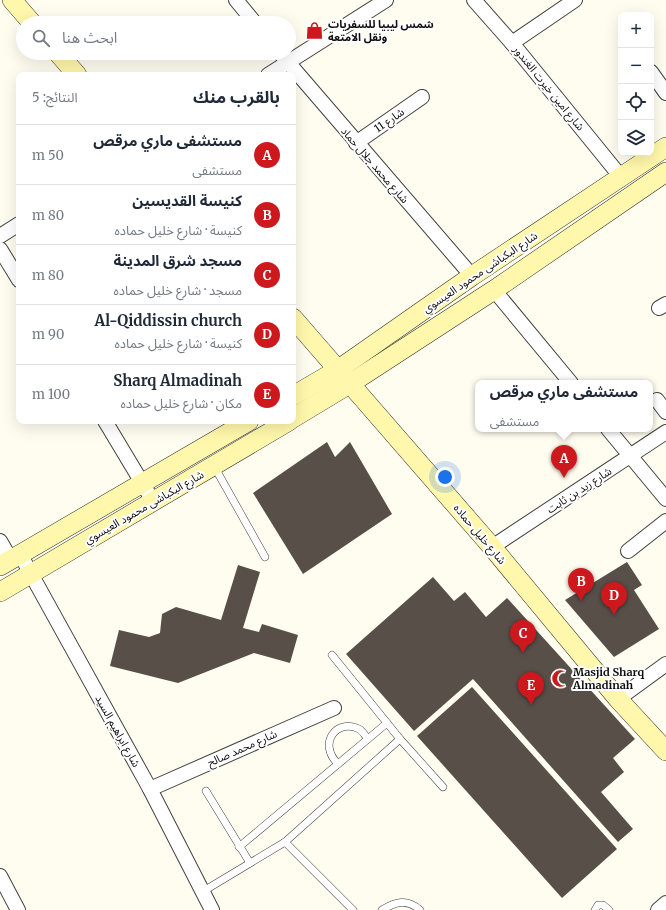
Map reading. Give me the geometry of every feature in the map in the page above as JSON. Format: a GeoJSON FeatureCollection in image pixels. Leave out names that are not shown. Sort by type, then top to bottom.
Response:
{"type":"FeatureCollection","features":[{"type":"Feature","properties":{"kind":"street"},"geometry":{"type":"LineString","coordinates":[[12,0],[26,16]]}},
{"type":"Feature","properties":{"kind":"street"},"geometry":{"type":"LineString","coordinates":[[236,0],[249,16]]}},
{"type":"Feature","properties":{"kind":"street"},"geometry":{"type":"LineString","coordinates":[[296,51],[386,0]]}},
{"type":"Feature","properties":{"kind":"street","name":"شارع امين خيرت الغندور"},"geometry":{"type":"LineString","coordinates":[[474,0],[512,43],[622,177]]}},
{"type":"Feature","properties":{"kind":"street"},"geometry":{"type":"LineString","coordinates":[[512,43],[575,0]]}},
{"type":"Feature","properties":{"kind":"street"},"geometry":{"type":"LineString","coordinates":[[64,60],[74,72]]}},
{"type":"Feature","properties":{"kind":"street"},"geometry":{"type":"LineString","coordinates":[[271,72],[282,60]]}},
{"type":"Feature","properties":{"kind":"street","name":"شارع محمد جلال حماد"},"geometry":{"type":"LineString","coordinates":[[286,60],[296,72]]}},
{"type":"Feature","properties":{"kind":"street","name":"شارع محمد جلال حماد"},"geometry":{"type":"LineString","coordinates":[[296,72],[472,276]]}},
{"type":"Feature","properties":{"kind":"street"},"geometry":{"type":"LineString","coordinates":[[654,76],[666,93]]}},
{"type":"Feature","properties":{"kind":"street","name":"شارع 11"},"geometry":{"type":"LineString","coordinates":[[356,143],[422,97]]}},
{"type":"Feature","properties":{"kind":"street","name":"شارع البكباشى محمود العيسوي"},"geometry":{"type":"LineString","coordinates":[[296,394],[339,369],[472,276],[666,147]]}},
{"type":"Feature","properties":{"kind":"street","name":"شارع البكباشى محمود العيسوي"},"geometry":{"type":"LineString","coordinates":[[296,416],[352,383],[494,290],[666,172]]}},
{"type":"Feature","properties":{"kind":"street"},"geometry":{"type":"LineString","coordinates":[[0,236],[16,226]]}},
{"type":"Feature","properties":{"kind":"street"},"geometry":{"type":"LineString","coordinates":[[0,249],[16,275]]}},
{"type":"Feature","properties":{"kind":"street"},"geometry":{"type":"LineString","coordinates":[[494,290],[568,380]]}},
{"type":"Feature","properties":{"kind":"street","name":"شارع خليل حماده"},"geometry":{"type":"LineString","coordinates":[[296,321],[352,383],[492,547],[618,699],[663,742]]}},
{"type":"Feature","properties":{"kind":"street"},"geometry":{"type":"LineString","coordinates":[[657,400],[666,412]]}},
{"type":"Feature","properties":{"kind":"street"},"geometry":{"type":"LineString","coordinates":[[107,424],[153,501]]}},
{"type":"Feature","properties":{"kind":"street","name":"شارع البكباشى محمود العيسوي"},"geometry":{"type":"LineString","coordinates":[[11,560],[244,424]]}},
{"type":"Feature","properties":{"kind":"street","name":"شارع البكباشى محمود العيسوي"},"geometry":{"type":"LineString","coordinates":[[0,592],[284,424]]}},
{"type":"Feature","properties":{"kind":"street"},"geometry":{"type":"LineString","coordinates":[[610,432],[666,499]]}},
{"type":"Feature","properties":{"kind":"street","name":"شارع زيد بن ثابت"},"geometry":{"type":"LineString","coordinates":[[492,547],[666,432]]}},
{"type":"Feature","properties":{"kind":"street"},"geometry":{"type":"LineString","coordinates":[[628,551],[666,521]]}},
{"type":"Feature","properties":{"kind":"street","name":"شارع ابراهيم السيد"},"geometry":{"type":"LineString","coordinates":[[0,541],[11,560],[32,572],[150,789],[212,910]]}},
{"type":"Feature","properties":{"kind":"street"},"geometry":{"type":"LineString","coordinates":[[618,699],[666,664]]}},
{"type":"Feature","properties":{"kind":"street","name":"شارع محمد صالح"},"geometry":{"type":"LineString","coordinates":[[150,789],[334,708]]}},
{"type":"Feature","properties":{"kind":"street"},"geometry":{"type":"LineString","coordinates":[[0,876],[18,910]]}},
{"type":"Feature","properties":{"kind":"street"},"geometry":{"type":"LineString","coordinates":[[658,910],[666,903]]}},
{"type":"Feature","properties":{"kind":"lane"},"geometry":{"type":"LineString","coordinates":[[214,466],[265,557]]}},
{"type":"Feature","properties":{"kind":"lane"},"geometry":{"type":"LineString","coordinates":[[332,655],[400,739],[443,787]]}},
{"type":"Feature","properties":{"kind":"lane"},"geometry":{"type":"LineString","coordinates":[[239,847],[387,723]]}},
{"type":"Feature","properties":{"kind":"lane"},"geometry":{"type":"LineString","coordinates":[[338,764],[330,756],[328,743],[335,731],[348,726],[360,729],[368,739]]}},
{"type":"Feature","properties":{"kind":"lane"},"geometry":{"type":"LineString","coordinates":[[202,892],[285,842],[400,739]]}},
{"type":"Feature","properties":{"kind":"lane"},"geometry":{"type":"LineString","coordinates":[[206,791],[250,863]]}},
{"type":"Feature","properties":{"kind":"lane"},"geometry":{"type":"LineString","coordinates":[[285,842],[353,910]]}},
{"type":"Feature","properties":{"kind":"lane"},"geometry":{"type":"LineString","coordinates":[[382,910],[394,903],[402,902],[410,903],[420,910]]}},
{"type":"Feature","properties":{"kind":"lane"},"geometry":{"type":"LineString","coordinates":[[595,910],[598,905],[603,905],[609,910]]}},
{"type":"Feature","properties":{"kind":"building"},"geometry":{"type":"Polygon","coordinates":[[[327,442],[335,457],[350,442],[392,514],[303,574],[253,493],[327,442]]]}},
{"type":"Feature","properties":{"kind":"building"},"geometry":{"type":"Polygon","coordinates":[[[627,562],[642,585],[634,590],[659,629],[614,657],[565,600],[627,562]]]}},
{"type":"Feature","properties":{"kind":"building"},"geometry":{"type":"Polygon","coordinates":[[[238,565],[260,572],[243,628],[259,632],[262,624],[298,635],[290,663],[254,653],[178,683],[110,666],[119,630],[149,637],[160,633],[162,614],[176,607],[221,620],[238,565]]]}},
{"type":"Feature","properties":{"kind":"building"},"geometry":{"type":"Polygon","coordinates":[[[433,577],[454,601],[465,592],[486,617],[507,598],[635,739],[613,758],[624,772],[601,792],[633,829],[618,842],[473,679],[414,731],[346,654],[433,577]]]}},
{"type":"Feature","properties":{"kind":"building"},"geometry":{"type":"Polygon","coordinates":[[[472,687],[617,849],[562,898],[417,736],[472,687]]]}},
{"type":"Feature","properties":{"kind":"place","name":"شمس ليبيا للسفريات ونقل الامتعة"},"geometry":{"type":"Point","coordinates":[315,30]}},
{"type":"Feature","properties":{"kind":"place","name":"مستشفى ماري مرقص"},"geometry":{"type":"Point","coordinates":[564,478]}},
{"type":"Feature","properties":{"kind":"place","name":"كنيسة القديسين"},"geometry":{"type":"Point","coordinates":[581,601]}},
{"type":"Feature","properties":{"kind":"place","name":"Al-Qiddissin church"},"geometry":{"type":"Point","coordinates":[614,615]}},
{"type":"Feature","properties":{"kind":"place","name":"مسجد شرق المدينة"},"geometry":{"type":"Point","coordinates":[523,653]}},
{"type":"Feature","properties":{"kind":"place","name":"Masjid Sharq Almadinah"},"geometry":{"type":"Point","coordinates":[560,678]}},
{"type":"Feature","properties":{"kind":"place","name":"Sharq Almadinah"},"geometry":{"type":"Point","coordinates":[531,705]}}]}
